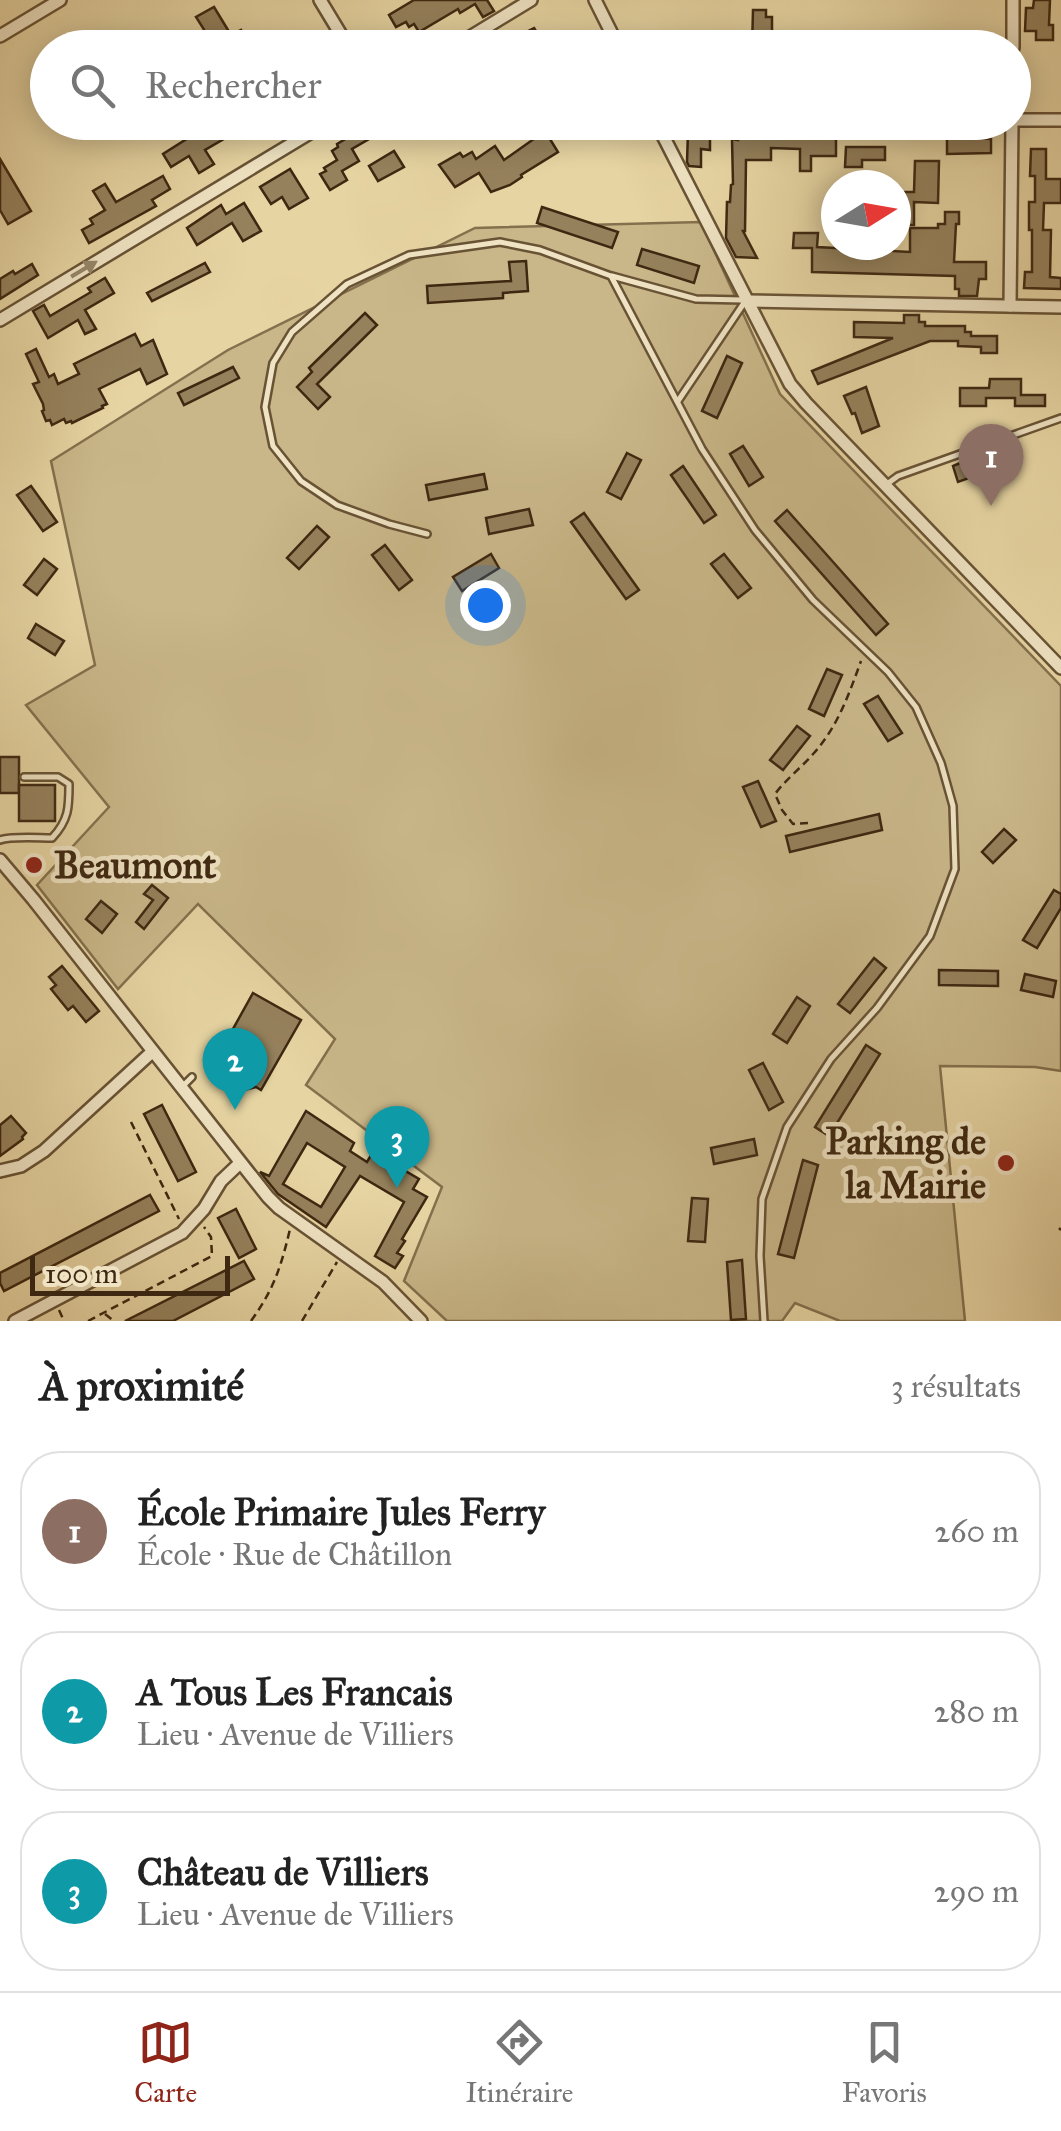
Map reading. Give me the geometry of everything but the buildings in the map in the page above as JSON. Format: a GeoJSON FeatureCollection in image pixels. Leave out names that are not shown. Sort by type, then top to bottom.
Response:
{"type":"FeatureCollection","features":[{"type":"Feature","properties":{"kind":"street"},"geometry":{"type":"LineString","coordinates":[[0,36],[60,0]]}},
{"type":"Feature","properties":{"kind":"street"},"geometry":{"type":"LineString","coordinates":[[320,0],[338,30]]}},
{"type":"Feature","properties":{"kind":"street"},"geometry":{"type":"LineString","coordinates":[[482,30],[531,0]]}},
{"type":"Feature","properties":{"kind":"street"},"geometry":{"type":"LineString","coordinates":[[595,0],[609,30]]}},
{"type":"Feature","properties":{"kind":"street"},"geometry":{"type":"LineString","coordinates":[[1013,0],[1013,30]]}},
{"type":"Feature","properties":{"kind":"street"},"geometry":{"type":"LineString","coordinates":[[1031,121],[1061,120]]}},
{"type":"Feature","properties":{"kind":"street"},"geometry":{"type":"LineString","coordinates":[[0,320],[298,140]]}},
{"type":"Feature","properties":{"kind":"street"},"geometry":{"type":"LineString","coordinates":[[665,140],[790,384],[1061,668]]}},
{"type":"Feature","properties":{"kind":"street"},"geometry":{"type":"LineString","coordinates":[[1010,306],[1013,140]]}},
{"type":"Feature","properties":{"kind":"street"},"geometry":{"type":"LineString","coordinates":[[746,300],[1061,307]]}},
{"type":"Feature","properties":{"kind":"street"},"geometry":{"type":"LineString","coordinates":[[0,860],[278,1208],[383,1282],[421,1321]]}},
{"type":"Feature","properties":{"kind":"street"},"geometry":{"type":"LineString","coordinates":[[0,1171],[22,1166],[44,1150],[152,1052]]}},
{"type":"Feature","properties":{"kind":"street"},"geometry":{"type":"LineString","coordinates":[[15,1321],[185,1230],[220,1181],[240,1164]]}},
{"type":"Feature","properties":{"kind":"lane"},"geometry":{"type":"LineString","coordinates":[[427,534],[336,505],[301,481],[274,446],[265,407],[273,363],[292,332],[347,284],[409,254],[500,242],[540,250],[611,276],[696,300],[746,300]]}},
{"type":"Feature","properties":{"kind":"lane"},"geometry":{"type":"LineString","coordinates":[[611,276],[702,450],[754,530],[813,600],[888,672],[916,707],[941,763],[953,806],[955,869],[930,936],[877,1008],[832,1059],[787,1127],[762,1198],[764,1321]]}},
{"type":"Feature","properties":{"kind":"lane"},"geometry":{"type":"LineString","coordinates":[[678,402],[746,300]]}},
{"type":"Feature","properties":{"kind":"lane"},"geometry":{"type":"LineString","coordinates":[[885,485],[898,476],[1061,418]]}},
{"type":"Feature","properties":{"kind":"lane"},"geometry":{"type":"LineString","coordinates":[[0,840],[52,838],[70,812],[69,784],[58,776],[24,778]]}},
{"type":"Feature","properties":{"kind":"lane"},"geometry":{"type":"LineString","coordinates":[[180,1088],[192,1077]]}},
{"type":"Feature","properties":{"kind":"path"},"geometry":{"type":"LineString","coordinates":[[808,823],[793,824],[775,794],[814,753],[840,716],[865,650]]}},
{"type":"Feature","properties":{"kind":"path"},"geometry":{"type":"LineString","coordinates":[[131,1122],[185,1230]]}},
{"type":"Feature","properties":{"kind":"path"},"geometry":{"type":"LineString","coordinates":[[251,1321],[281,1269],[292,1218]]}},
{"type":"Feature","properties":{"kind":"path"},"geometry":{"type":"LineString","coordinates":[[88,1321],[212,1256],[211,1237],[196,1219]]}},
{"type":"Feature","properties":{"kind":"path"},"geometry":{"type":"LineString","coordinates":[[302,1321],[342,1252]]}},
{"type":"Feature","properties":{"kind":"path"},"geometry":{"type":"LineString","coordinates":[[104,1313],[114,1321]]}},
{"type":"Feature","properties":{"kind":"shaded area"},"geometry":{"type":"Polygon","coordinates":[[[701,222],[780,394],[1061,686],[1061,1071],[940,1066],[965,1321],[840,1321],[795,1303],[782,1321],[447,1321],[404,1281],[442,1187],[306,1085],[335,1039],[198,904],[118,989],[37,885],[109,807],[26,705],[95,665],[51,461],[228,350],[475,228],[701,222]]]}},
{"type":"Feature","properties":{"kind":"place","name":"École Primaire Jules Ferry"},"geometry":{"type":"Point","coordinates":[991,506]}},
{"type":"Feature","properties":{"kind":"place","name":"Beaumont"},"geometry":{"type":"Point","coordinates":[34,865]}},
{"type":"Feature","properties":{"kind":"place","name":"A Tous Les Francais"},"geometry":{"type":"Point","coordinates":[235,1110]}},
{"type":"Feature","properties":{"kind":"place","name":"Parking de la Mairie"},"geometry":{"type":"Point","coordinates":[1006,1163]}},
{"type":"Feature","properties":{"kind":"place","name":"Château de Villiers"},"geometry":{"type":"Point","coordinates":[397,1188]}}]}
